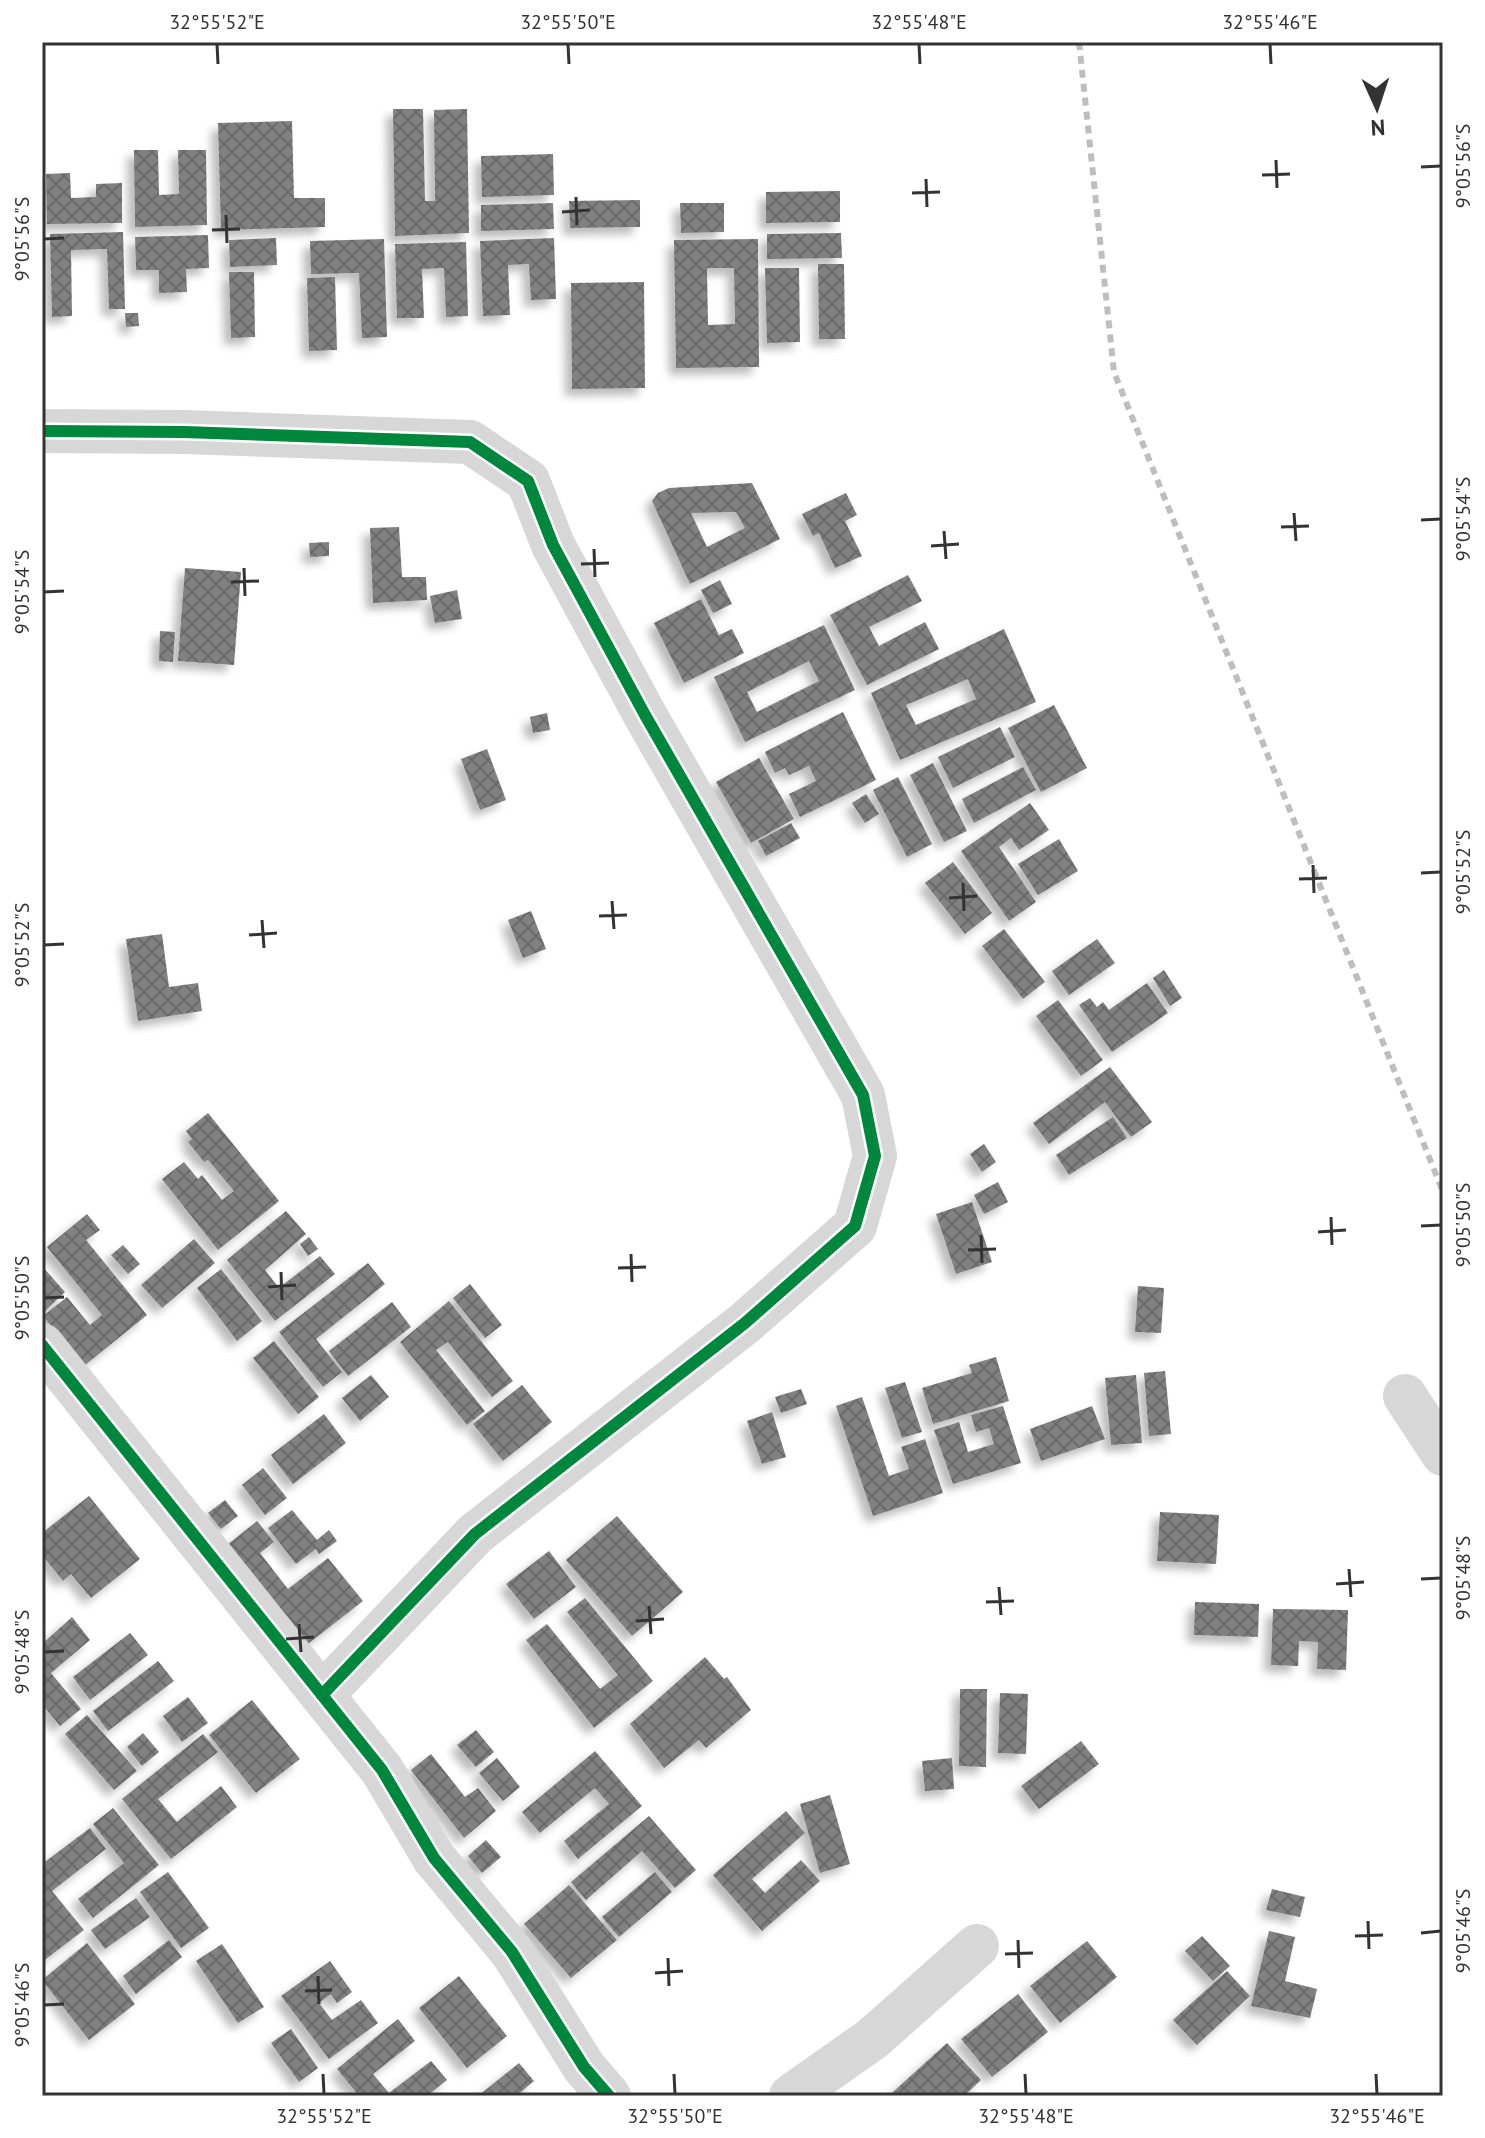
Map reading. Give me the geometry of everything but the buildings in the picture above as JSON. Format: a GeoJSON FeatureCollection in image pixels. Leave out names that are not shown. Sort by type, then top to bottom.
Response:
{"type":"FeatureCollection","features":[{"type":"Feature","properties":{"kind":"street"},"geometry":{"type":"LineString","coordinates":[[42,431],[184,432],[470,442],[528,481],[553,545],[645,715],[863,1095],[875,1156],[855,1226],[745,1323],[475,1534],[322,1695]]}},
{"type":"Feature","properties":{"kind":"street"},"geometry":{"type":"LineString","coordinates":[[42,1345],[382,1770],[434,1858],[512,1952],[584,2067],[609,2096]]}},
{"type":"Feature","properties":{"kind":"street"},"geometry":{"type":"LineString","coordinates":[[1405,1396],[1443,1454]]}},
{"type":"Feature","properties":{"kind":"street"},"geometry":{"type":"LineString","coordinates":[[791,2096],[872,2039],[977,1946]]}},
{"type":"Feature","properties":{"kind":"railway"},"geometry":{"type":"LineString","coordinates":[[1079,42],[1114,372],[1443,1192]]}},
{"type":"Feature","properties":{"kind":"cycle path"},"geometry":{"type":"LineString","coordinates":[[42,431],[184,432],[470,442],[528,481],[553,545],[645,715],[863,1095],[875,1156],[855,1226],[745,1323],[475,1534],[322,1695]]}},
{"type":"Feature","properties":{"kind":"cycle path"},"geometry":{"type":"LineString","coordinates":[[42,1345],[382,1770],[434,1858],[512,1952],[584,2067],[609,2096]]}}]}
